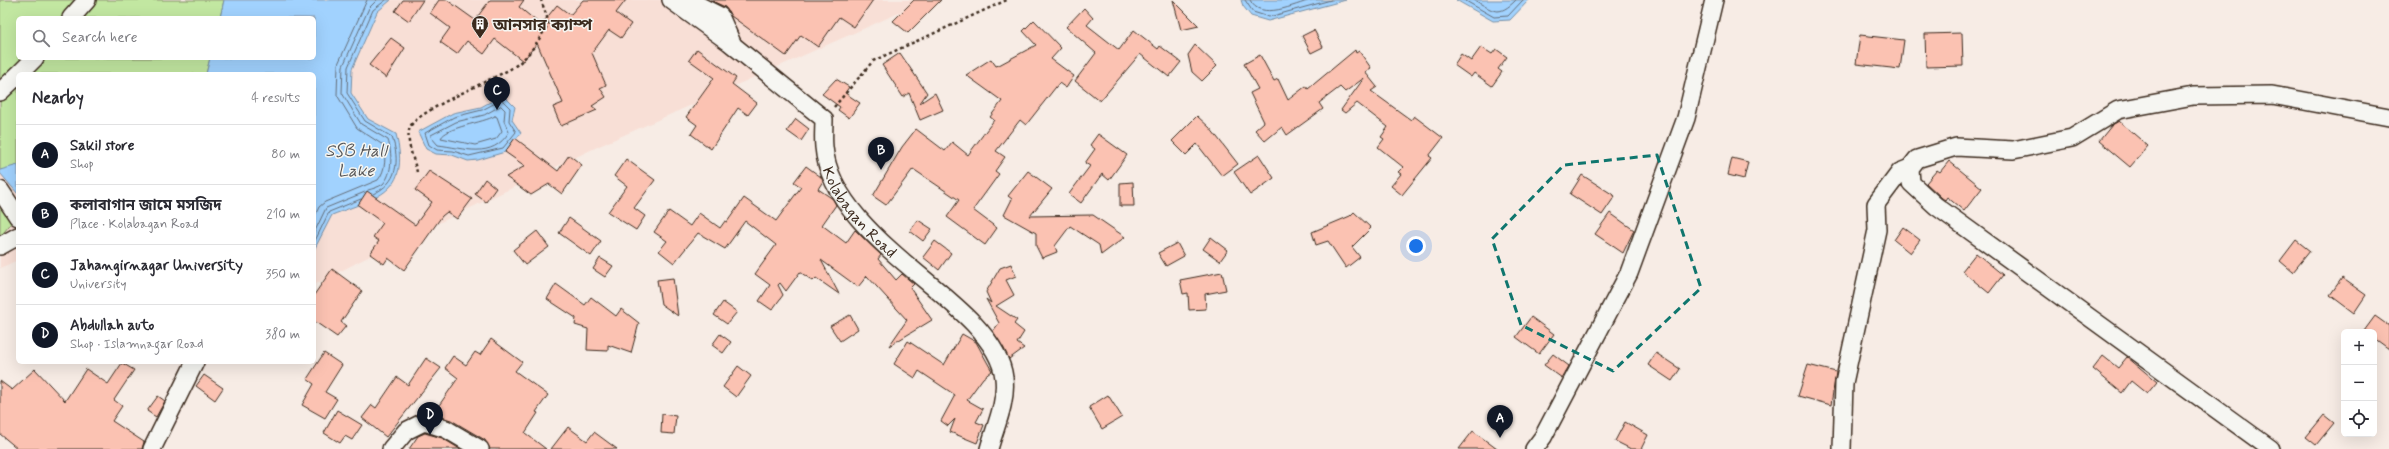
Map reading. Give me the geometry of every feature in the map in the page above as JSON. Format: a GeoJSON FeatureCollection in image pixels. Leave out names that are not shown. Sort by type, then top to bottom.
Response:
{"type":"FeatureCollection","features":[{"type":"Feature","properties":{"kind":"street"},"geometry":{"type":"LineString","coordinates":[[73,16],[87,0]]}},
{"type":"Feature","properties":{"kind":"street"},"geometry":{"type":"LineString","coordinates":[[671,0],[733,45],[824,120]]}},
{"type":"Feature","properties":{"kind":"street"},"geometry":{"type":"LineString","coordinates":[[688,0],[720,16],[733,45]]}},
{"type":"Feature","properties":{"kind":"street"},"geometry":{"type":"LineString","coordinates":[[1534,449],[1543,437],[1629,273],[1686,118],[1714,0]]}},
{"type":"Feature","properties":{"kind":"street"},"geometry":{"type":"LineString","coordinates":[[20,72],[32,60]]}},
{"type":"Feature","properties":{"kind":"street"},"geometry":{"type":"LineString","coordinates":[[0,92],[16,76]]}},
{"type":"Feature","properties":{"kind":"street"},"geometry":{"type":"LineString","coordinates":[[1842,449],[1844,383],[1877,230],[1876,204],[1900,172],[1910,168],[1917,159],[1956,147],[2013,150],[2072,138],[2118,110],[2193,96],[2272,95],[2389,117]]}},
{"type":"Feature","properties":{"kind":"street","name":"Kolabagan Road"},"geometry":{"type":"LineString","coordinates":[[824,120],[824,148],[828,165],[836,186],[853,213],[962,311],[984,335],[999,359],[1004,377],[1005,394],[989,449]]}},
{"type":"Feature","properties":{"kind":"street"},"geometry":{"type":"LineString","coordinates":[[1910,168],[1911,183],[1936,206],[2270,449]]}},
{"type":"Feature","properties":{"kind":"street"},"geometry":{"type":"LineString","coordinates":[[0,190],[16,214]]}},
{"type":"Feature","properties":{"kind":"street"},"geometry":{"type":"LineString","coordinates":[[0,246],[16,237]]}},
{"type":"Feature","properties":{"kind":"street"},"geometry":{"type":"LineString","coordinates":[[152,449],[194,364]]}},
{"type":"Feature","properties":{"kind":"street"},"geometry":{"type":"LineString","coordinates":[[391,449],[406,431],[424,422],[446,429],[474,445]]}},
{"type":"Feature","properties":{"kind":"path"},"geometry":{"type":"LineString","coordinates":[[417,172],[409,135],[410,127],[425,114],[514,67],[529,52],[549,23],[541,0]]}},
{"type":"Feature","properties":{"kind":"path"},"geometry":{"type":"LineString","coordinates":[[824,120],[874,61],[1007,0]]}},
{"type":"Feature","properties":{"kind":"highlighted area"},"geometry":{"type":"Polygon","coordinates":[[[1657,155],[1701,288],[1613,371],[1521,325],[1492,239],[1564,165],[1657,155]]]}},
{"type":"Feature","properties":{"kind":"shaded area"},"geometry":{"type":"Polygon","coordinates":[[[0,0],[928,0],[597,147],[364,259],[316,284],[316,72],[16,72],[16,261],[0,268],[0,0]]]}},
{"type":"Feature","properties":{"kind":"green space"},"geometry":{"type":"Polygon","coordinates":[[[0,0],[224,0],[220,16],[16,16],[16,60],[210,60],[206,72],[16,72],[16,168],[0,170],[0,0]]]}},
{"type":"Feature","properties":{"kind":"green space"},"geometry":{"type":"Polygon","coordinates":[[[0,202],[13,221],[0,237],[0,202]]]}},
{"type":"Feature","properties":{"kind":"water","name":"SSB Hall Lake"},"geometry":{"type":"Polygon","coordinates":[[[224,0],[391,0],[377,12],[352,69],[351,93],[368,119],[396,134],[399,154],[399,169],[394,181],[386,190],[376,197],[332,215],[316,246],[316,72],[206,72],[210,60],[316,60],[316,16],[220,16],[224,0]]]}},
{"type":"Feature","properties":{"kind":"water"},"geometry":{"type":"Polygon","coordinates":[[[1241,0],[1346,0],[1268,21],[1251,16],[1243,6],[1241,0]]]}},
{"type":"Feature","properties":{"kind":"water"},"geometry":{"type":"Polygon","coordinates":[[[1456,0],[1529,0],[1510,20],[1493,21],[1456,0]]]}},
{"type":"Feature","properties":{"kind":"water","name":"SSB Hall Lake"},"geometry":{"type":"Polygon","coordinates":[[[503,95],[515,107],[512,120],[521,133],[505,152],[478,160],[468,161],[452,155],[436,154],[426,149],[418,132],[453,113],[481,107],[503,95]]]}},
{"type":"Feature","properties":{"kind":"water"},"geometry":{"type":"Polygon","coordinates":[[[16,166],[16,192],[0,173],[0,170],[16,166]]]}},
{"type":"Feature","properties":{"kind":"building"},"geometry":{"type":"Polygon","coordinates":[[[403,0],[423,0],[409,21],[395,11],[403,0]]]}},
{"type":"Feature","properties":{"kind":"building"},"geometry":{"type":"Polygon","coordinates":[[[439,0],[447,0],[475,20],[490,0],[524,0],[519,7],[541,25],[557,5],[571,14],[583,0],[626,0],[616,13],[631,24],[621,38],[609,30],[592,53],[606,85],[600,88],[606,97],[592,106],[597,110],[561,126],[553,107],[563,103],[537,43],[523,61],[495,39],[484,54],[467,41],[457,54],[440,42],[450,28],[430,13],[439,0]]]}},
{"type":"Feature","properties":{"kind":"building"},"geometry":{"type":"Polygon","coordinates":[[[710,0],[873,0],[854,27],[839,17],[818,47],[801,35],[786,56],[731,16],[725,7],[710,0]]]}},
{"type":"Feature","properties":{"kind":"building"},"geometry":{"type":"Polygon","coordinates":[[[914,0],[941,0],[908,33],[893,21],[914,0]]]}},
{"type":"Feature","properties":{"kind":"building"},"geometry":{"type":"Polygon","coordinates":[[[1173,0],[1199,26],[1181,30],[1173,0]]]}},
{"type":"Feature","properties":{"kind":"building"},"geometry":{"type":"Polygon","coordinates":[[[1084,8],[1093,18],[1087,25],[1119,50],[1134,30],[1158,49],[1160,46],[1181,62],[1169,77],[1140,54],[1100,101],[1075,81],[1096,53],[1066,27],[1084,8]]]}},
{"type":"Feature","properties":{"kind":"building"},"geometry":{"type":"Polygon","coordinates":[[[1034,20],[1061,48],[1051,59],[1074,76],[1066,88],[1059,83],[1026,125],[1020,120],[996,151],[1005,157],[995,171],[999,174],[973,210],[997,228],[985,245],[947,217],[959,200],[913,169],[886,205],[873,196],[902,147],[916,129],[945,151],[952,142],[968,155],[994,120],[990,117],[1002,101],[966,75],[991,59],[996,66],[1036,45],[1023,31],[1034,20]]]}},
{"type":"Feature","properties":{"kind":"building"},"geometry":{"type":"Polygon","coordinates":[[[1314,30],[1323,47],[1311,53],[1302,36],[1314,30]]]}},
{"type":"Feature","properties":{"kind":"building"},"geometry":{"type":"Polygon","coordinates":[[[1962,33],[1963,66],[1926,67],[1925,34],[1962,33]]]}},
{"type":"Feature","properties":{"kind":"building"},"geometry":{"type":"Polygon","coordinates":[[[1860,35],[1904,40],[1900,69],[1856,64],[1860,35]]]}},
{"type":"Feature","properties":{"kind":"building"},"geometry":{"type":"Polygon","coordinates":[[[391,38],[405,48],[386,78],[369,65],[391,38]]]}},
{"type":"Feature","properties":{"kind":"building"},"geometry":{"type":"Polygon","coordinates":[[[1195,45],[1217,66],[1202,81],[1192,72],[1188,55],[1195,45]]]}},
{"type":"Feature","properties":{"kind":"building"},"geometry":{"type":"Polygon","coordinates":[[[1481,47],[1492,54],[1496,49],[1507,57],[1498,69],[1502,72],[1492,86],[1474,73],[1471,77],[1454,65],[1461,54],[1471,61],[1481,47]]]}},
{"type":"Feature","properties":{"kind":"building"},"geometry":{"type":"Polygon","coordinates":[[[697,49],[736,78],[732,84],[757,103],[748,115],[738,108],[711,149],[691,134],[697,125],[686,117],[714,78],[689,60],[697,49]]]}},
{"type":"Feature","properties":{"kind":"building"},"geometry":{"type":"Polygon","coordinates":[[[1355,50],[1356,53],[1359,51],[1371,68],[1365,72],[1377,87],[1371,91],[1411,120],[1414,116],[1443,138],[1429,156],[1432,158],[1402,195],[1391,186],[1401,174],[1398,172],[1403,167],[1378,147],[1384,139],[1381,137],[1388,127],[1357,103],[1345,113],[1341,110],[1364,78],[1345,92],[1340,87],[1319,103],[1323,109],[1287,135],[1282,127],[1265,141],[1255,130],[1264,122],[1250,93],[1258,89],[1244,64],[1260,55],[1274,81],[1278,79],[1288,100],[1306,86],[1308,89],[1355,50]]]}},
{"type":"Feature","properties":{"kind":"building"},"geometry":{"type":"Polygon","coordinates":[[[900,53],[927,93],[920,103],[935,93],[943,110],[920,120],[909,93],[903,97],[882,65],[900,53]]]}},
{"type":"Feature","properties":{"kind":"building"},"geometry":{"type":"Polygon","coordinates":[[[836,79],[849,87],[845,93],[860,103],[849,118],[838,110],[840,107],[822,94],[836,79]]]}},
{"type":"Feature","properties":{"kind":"building"},"geometry":{"type":"Polygon","coordinates":[[[1197,116],[1210,128],[1238,164],[1222,176],[1197,144],[1186,155],[1172,141],[1197,116]]]}},
{"type":"Feature","properties":{"kind":"building"},"geometry":{"type":"Polygon","coordinates":[[[796,119],[809,129],[801,141],[787,131],[796,119]]]}},
{"type":"Feature","properties":{"kind":"building"},"geometry":{"type":"Polygon","coordinates":[[[2119,121],[2148,146],[2130,167],[2099,141],[2112,125],[2119,121]]]}},
{"type":"Feature","properties":{"kind":"building"},"geometry":{"type":"Polygon","coordinates":[[[1098,134],[1127,155],[1109,180],[1102,174],[1081,203],[1069,194],[1090,166],[1085,163],[1095,149],[1090,145],[1098,134]]]}},
{"type":"Feature","properties":{"kind":"building"},"geometry":{"type":"Polygon","coordinates":[[[515,138],[558,171],[569,155],[582,165],[562,194],[549,184],[531,195],[506,177],[525,166],[505,152],[515,138]]]}},
{"type":"Feature","properties":{"kind":"building"},"geometry":{"type":"Polygon","coordinates":[[[1259,155],[1274,178],[1250,195],[1234,172],[1259,155]]]}},
{"type":"Feature","properties":{"kind":"building"},"geometry":{"type":"Polygon","coordinates":[[[1732,158],[1748,162],[1744,179],[1728,175],[1732,158]]]}},
{"type":"Feature","properties":{"kind":"building"},"geometry":{"type":"Polygon","coordinates":[[[626,159],[655,180],[634,208],[645,216],[636,230],[608,212],[627,186],[614,176],[626,159]]]}},
{"type":"Feature","properties":{"kind":"building"},"geometry":{"type":"Polygon","coordinates":[[[1949,161],[1982,188],[1964,211],[1947,197],[1945,200],[1942,198],[1926,183],[1937,170],[1940,172],[1949,161]]]}},
{"type":"Feature","properties":{"kind":"building"},"geometry":{"type":"Polygon","coordinates":[[[806,166],[821,177],[823,181],[818,189],[833,199],[836,205],[822,225],[846,243],[855,230],[881,255],[878,259],[896,280],[902,274],[914,284],[910,288],[932,320],[889,346],[907,320],[867,276],[858,287],[821,260],[839,294],[816,278],[813,281],[800,272],[786,291],[780,283],[778,285],[783,295],[772,310],[759,301],[770,285],[755,274],[776,245],[745,221],[725,249],[698,233],[674,263],[659,251],[667,241],[654,232],[669,211],[690,226],[699,213],[720,228],[725,221],[727,222],[744,198],[776,221],[801,187],[794,182],[806,166]]]}},
{"type":"Feature","properties":{"kind":"building"},"geometry":{"type":"Polygon","coordinates":[[[429,171],[472,199],[457,219],[447,212],[442,216],[404,270],[388,258],[384,264],[370,254],[379,241],[373,237],[383,223],[358,205],[367,191],[415,225],[432,202],[415,190],[429,171]]]}},
{"type":"Feature","properties":{"kind":"building"},"geometry":{"type":"Polygon","coordinates":[[[1028,171],[1052,189],[1030,216],[1093,215],[1125,237],[1101,255],[1099,245],[1070,226],[1055,246],[1057,252],[1042,258],[1036,246],[1036,233],[1004,215],[1012,199],[1008,196],[1028,171]]]}},
{"type":"Feature","properties":{"kind":"building"},"geometry":{"type":"Polygon","coordinates":[[[1582,175],[1615,196],[1602,215],[1570,194],[1582,175]]]}},
{"type":"Feature","properties":{"kind":"building"},"geometry":{"type":"Polygon","coordinates":[[[485,179],[496,188],[486,202],[475,194],[485,179]]]}},
{"type":"Feature","properties":{"kind":"building"},"geometry":{"type":"Polygon","coordinates":[[[1133,182],[1134,206],[1120,206],[1120,183],[1133,182]]]}},
{"type":"Feature","properties":{"kind":"building"},"geometry":{"type":"Polygon","coordinates":[[[1354,212],[1371,228],[1352,247],[1360,257],[1346,268],[1328,241],[1316,245],[1312,232],[1350,216],[1354,212]]]}},
{"type":"Feature","properties":{"kind":"building"},"geometry":{"type":"Polygon","coordinates":[[[1610,213],[1634,230],[1623,253],[1595,234],[1610,213]]]}},
{"type":"Feature","properties":{"kind":"building"},"geometry":{"type":"Polygon","coordinates":[[[569,218],[601,241],[591,256],[559,233],[569,218]]]}},
{"type":"Feature","properties":{"kind":"building"},"geometry":{"type":"Polygon","coordinates":[[[918,220],[932,229],[923,241],[910,231],[918,220]]]}},
{"type":"Feature","properties":{"kind":"building"},"geometry":{"type":"Polygon","coordinates":[[[1903,227],[1920,240],[1910,253],[1894,240],[1903,227]]]}},
{"type":"Feature","properties":{"kind":"building"},"geometry":{"type":"Polygon","coordinates":[[[537,231],[549,247],[525,265],[513,250],[537,231]]]}},
{"type":"Feature","properties":{"kind":"building"},"geometry":{"type":"Polygon","coordinates":[[[1211,237],[1228,250],[1220,261],[1203,249],[1211,237]]]}},
{"type":"Feature","properties":{"kind":"building"},"geometry":{"type":"Polygon","coordinates":[[[2296,240],[2310,251],[2293,272],[2280,261],[2296,240]]]}},
{"type":"Feature","properties":{"kind":"building"},"geometry":{"type":"Polygon","coordinates":[[[935,241],[951,253],[939,270],[923,257],[935,241]]]}},
{"type":"Feature","properties":{"kind":"building"},"geometry":{"type":"Polygon","coordinates":[[[1177,243],[1184,256],[1166,266],[1158,253],[1177,243]]]}},
{"type":"Feature","properties":{"kind":"building"},"geometry":{"type":"Polygon","coordinates":[[[1976,253],[2003,275],[1989,293],[1962,271],[1976,253]]]}},
{"type":"Feature","properties":{"kind":"building"},"geometry":{"type":"Polygon","coordinates":[[[600,258],[613,266],[605,277],[593,269],[600,258]]]}},
{"type":"Feature","properties":{"kind":"building"},"geometry":{"type":"Polygon","coordinates":[[[1011,264],[1016,276],[1006,280],[1014,295],[996,306],[1017,320],[1014,324],[1024,332],[1017,343],[1024,348],[1009,359],[993,331],[999,323],[986,299],[991,303],[986,292],[1000,268],[1011,264]]]}},
{"type":"Feature","properties":{"kind":"building"},"geometry":{"type":"Polygon","coordinates":[[[332,269],[362,291],[341,322],[346,326],[337,337],[316,322],[316,292],[332,269]]]}},
{"type":"Feature","properties":{"kind":"building"},"geometry":{"type":"Polygon","coordinates":[[[1222,272],[1226,290],[1205,294],[1206,309],[1189,310],[1188,293],[1183,294],[1180,280],[1222,272]]]}},
{"type":"Feature","properties":{"kind":"building"},"geometry":{"type":"Polygon","coordinates":[[[673,278],[678,316],[661,304],[657,280],[673,278]]]}},
{"type":"Feature","properties":{"kind":"building"},"geometry":{"type":"Polygon","coordinates":[[[2342,278],[2366,295],[2354,313],[2330,295],[2342,278]]]}},
{"type":"Feature","properties":{"kind":"building"},"geometry":{"type":"Polygon","coordinates":[[[556,284],[585,305],[591,297],[616,316],[621,309],[639,323],[631,353],[608,345],[608,351],[587,350],[588,329],[575,325],[576,318],[547,299],[556,284]]]}},
{"type":"Feature","properties":{"kind":"building"},"geometry":{"type":"Polygon","coordinates":[[[723,302],[737,312],[727,324],[714,315],[723,302]]]}},
{"type":"Feature","properties":{"kind":"building"},"geometry":{"type":"Polygon","coordinates":[[[850,315],[858,329],[840,341],[830,326],[850,315]]]}},
{"type":"Feature","properties":{"kind":"building"},"geometry":{"type":"Polygon","coordinates":[[[2375,316],[2389,326],[2389,349],[2377,340],[2377,329],[2365,329],[2375,316]]]}},
{"type":"Feature","properties":{"kind":"building"},"geometry":{"type":"Polygon","coordinates":[[[1531,317],[1554,334],[1539,354],[1516,337],[1531,317]]]}},
{"type":"Feature","properties":{"kind":"building"},"geometry":{"type":"Polygon","coordinates":[[[720,334],[731,342],[723,353],[712,345],[720,334]]]}},
{"type":"Feature","properties":{"kind":"building"},"geometry":{"type":"Polygon","coordinates":[[[962,334],[976,342],[992,371],[983,378],[967,400],[983,409],[976,422],[984,425],[977,443],[950,432],[955,419],[948,426],[941,421],[955,395],[919,371],[915,378],[894,364],[908,341],[944,365],[962,334]]]}},
{"type":"Feature","properties":{"kind":"building"},"geometry":{"type":"Polygon","coordinates":[[[491,339],[522,362],[515,371],[548,395],[536,412],[538,413],[525,433],[546,449],[490,449],[485,440],[451,420],[433,414],[458,378],[445,368],[453,356],[466,365],[475,352],[480,355],[491,339]]]}},
{"type":"Feature","properties":{"kind":"building"},"geometry":{"type":"Polygon","coordinates":[[[324,353],[342,365],[325,392],[337,399],[325,418],[302,405],[314,384],[307,379],[324,353]]]}},
{"type":"Feature","properties":{"kind":"building"},"geometry":{"type":"Polygon","coordinates":[[[1656,353],[1680,369],[1672,381],[1648,365],[1656,353]]]}},
{"type":"Feature","properties":{"kind":"building"},"geometry":{"type":"Polygon","coordinates":[[[1553,354],[1569,366],[1562,378],[1544,365],[1553,354]]]}},
{"type":"Feature","properties":{"kind":"building"},"geometry":{"type":"Polygon","coordinates":[[[2103,356],[2118,368],[2127,357],[2157,382],[2147,394],[2131,381],[2122,393],[2093,369],[2103,356]]]}},
{"type":"Feature","properties":{"kind":"building"},"geometry":{"type":"Polygon","coordinates":[[[426,358],[441,368],[386,437],[362,418],[372,405],[376,408],[397,377],[408,385],[426,358]]]}},
{"type":"Feature","properties":{"kind":"building"},"geometry":{"type":"Polygon","coordinates":[[[121,364],[134,370],[114,400],[122,406],[112,421],[144,442],[142,449],[18,449],[0,434],[0,381],[12,390],[35,369],[65,401],[86,369],[108,384],[121,364]]]}},
{"type":"Feature","properties":{"kind":"building"},"geometry":{"type":"Polygon","coordinates":[[[1808,365],[1836,372],[1831,405],[1798,396],[1808,365]]]}},
{"type":"Feature","properties":{"kind":"building"},"geometry":{"type":"Polygon","coordinates":[[[738,366],[751,376],[736,397],[723,387],[738,366]]]}},
{"type":"Feature","properties":{"kind":"building"},"geometry":{"type":"Polygon","coordinates":[[[204,375],[223,388],[215,400],[196,386],[204,375]]]}},
{"type":"Feature","properties":{"kind":"building"},"geometry":{"type":"Polygon","coordinates":[[[1108,395],[1122,417],[1102,429],[1089,407],[1108,395]]]}},
{"type":"Feature","properties":{"kind":"building"},"geometry":{"type":"Polygon","coordinates":[[[158,396],[165,401],[156,417],[147,411],[158,396]]]}},
{"type":"Feature","properties":{"kind":"building"},"geometry":{"type":"Polygon","coordinates":[[[337,410],[362,425],[352,440],[345,436],[340,443],[324,433],[337,410]]]}},
{"type":"Feature","properties":{"kind":"building"},"geometry":{"type":"Polygon","coordinates":[[[662,414],[676,416],[674,434],[661,433],[662,414]]]}},
{"type":"Feature","properties":{"kind":"building"},"geometry":{"type":"Polygon","coordinates":[[[2324,415],[2334,423],[2316,445],[2306,437],[2324,415]]]}},
{"type":"Feature","properties":{"kind":"building"},"geometry":{"type":"Polygon","coordinates":[[[1625,422],[1648,435],[1641,449],[1631,449],[1615,441],[1625,422]]]}},
{"type":"Feature","properties":{"kind":"building"},"geometry":{"type":"Polygon","coordinates":[[[568,427],[587,441],[594,432],[617,449],[551,449],[568,427]]]}},
{"type":"Feature","properties":{"kind":"building"},"geometry":{"type":"Polygon","coordinates":[[[1473,431],[1497,449],[1459,449],[1473,431]]]}},
{"type":"Feature","properties":{"kind":"building"},"geometry":{"type":"Polygon","coordinates":[[[425,433],[442,438],[460,449],[409,449],[418,436],[425,433]]]}},
{"type":"Feature","properties":{"kind":"place","name":"আনসার ক্যাম্প"},"geometry":{"type":"Point","coordinates":[480,39]}},
{"type":"Feature","properties":{"kind":"place","name":"Jahangirnagar University"},"geometry":{"type":"Point","coordinates":[497,110]}},
{"type":"Feature","properties":{"kind":"place","name":"কলাবাগান জামে মসজিদ"},"geometry":{"type":"Point","coordinates":[881,170]}},
{"type":"Feature","properties":{"kind":"place","name":"Abdullah auto"},"geometry":{"type":"Point","coordinates":[430,435]}},
{"type":"Feature","properties":{"kind":"place","name":"Sakil store"},"geometry":{"type":"Point","coordinates":[1500,438]}}]}
